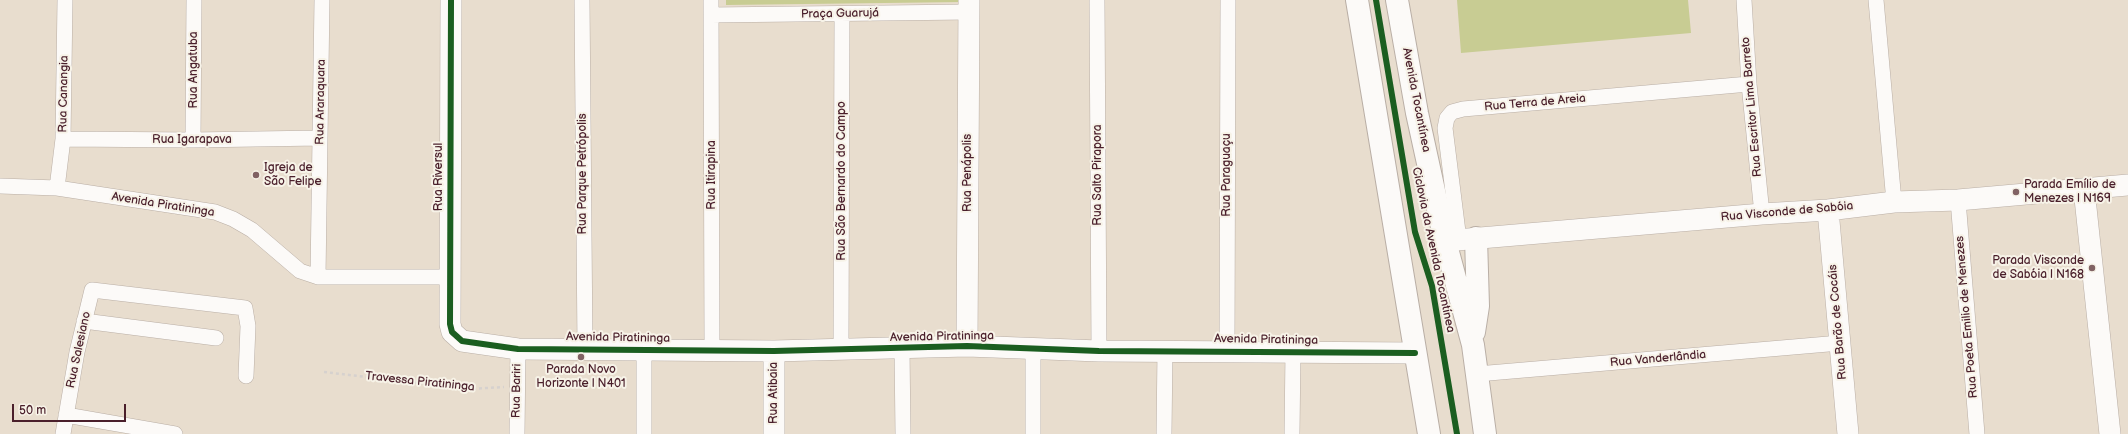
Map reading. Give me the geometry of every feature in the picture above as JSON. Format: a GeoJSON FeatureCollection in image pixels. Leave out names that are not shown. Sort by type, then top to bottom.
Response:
{"type":"FeatureCollection","features":[{"type":"Feature","properties":{"kind":"main road"},"geometry":{"type":"LineString","coordinates":[[1357,0],[1429,434]]}},
{"type":"Feature","properties":{"kind":"main road","name":"Avenida Tocantínea"},"geometry":{"type":"LineString","coordinates":[[1397,0],[1417,113],[1460,239],[1485,434]]}},
{"type":"Feature","properties":{"kind":"main road"},"geometry":{"type":"LineString","coordinates":[[1460,239],[1478,306],[1473,345]]}},
{"type":"Feature","properties":{"kind":"street","name":"Rua Canangia"},"geometry":{"type":"LineString","coordinates":[[57,188],[64,139],[65,0]]}},
{"type":"Feature","properties":{"kind":"street","name":"Rua Angatuba"},"geometry":{"type":"LineString","coordinates":[[193,140],[194,0]]}},
{"type":"Feature","properties":{"kind":"street","name":"Rua Araraquara"},"geometry":{"type":"LineString","coordinates":[[318,277],[322,0]]}},
{"type":"Feature","properties":{"kind":"street","name":"Rua Riversul"},"geometry":{"type":"LineString","coordinates":[[451,0],[450,277],[452,332],[462,341],[470,344]]}},
{"type":"Feature","properties":{"kind":"street","name":"Rua Parque Petrópolis"},"geometry":{"type":"LineString","coordinates":[[582,0],[584,348]]}},
{"type":"Feature","properties":{"kind":"street","name":"Rua Itirapina"},"geometry":{"type":"LineString","coordinates":[[711,0],[712,350]]}},
{"type":"Feature","properties":{"kind":"street","name":"Rua Salto Pirapora"},"geometry":{"type":"LineString","coordinates":[[1097,0],[1099,351]]}},
{"type":"Feature","properties":{"kind":"street","name":"Rua Paraguaçu"},"geometry":{"type":"LineString","coordinates":[[1227,351],[1228,0]]}},
{"type":"Feature","properties":{"kind":"street","name":"Rua Escritor Lima Barreto"},"geometry":{"type":"LineString","coordinates":[[1744,0],[1749,84],[1762,214]]}},
{"type":"Feature","properties":{"kind":"street"},"geometry":{"type":"LineString","coordinates":[[1876,0],[1894,202]]}},
{"type":"Feature","properties":{"kind":"street","name":"Praça Guarujá"},"geometry":{"type":"LineString","coordinates":[[711,15],[842,14],[969,6]]}},
{"type":"Feature","properties":{"kind":"street","name":"Rua Penápolis"},"geometry":{"type":"LineString","coordinates":[[967,346],[969,6]]}},
{"type":"Feature","properties":{"kind":"street","name":"Rua São Bernardo do Campo"},"geometry":{"type":"LineString","coordinates":[[841,348],[842,14]]}},
{"type":"Feature","properties":{"kind":"street","name":"Rua Terra de Areia"},"geometry":{"type":"LineString","coordinates":[[1460,239],[1445,128],[1446,118],[1452,112],[1462,109],[1749,84]]}},
{"type":"Feature","properties":{"kind":"street","name":"Rua Igarapava"},"geometry":{"type":"LineString","coordinates":[[64,139],[193,140],[320,138]]}},
{"type":"Feature","properties":{"kind":"street","name":"Rua Visconde de Sabóia"},"geometry":{"type":"LineString","coordinates":[[1460,239],[1828,210],[1894,202],[1958,200],[2128,185]]}},
{"type":"Feature","properties":{"kind":"street","name":"Avenida Piratininga"},"geometry":{"type":"LineString","coordinates":[[0,186],[57,188],[216,212],[233,219],[252,230],[300,271],[318,277],[450,277]]}},
{"type":"Feature","properties":{"kind":"street"},"geometry":{"type":"LineString","coordinates":[[2084,189],[2110,434]]}},
{"type":"Feature","properties":{"kind":"street","name":"Rua Poeta Emilio de Menezes"},"geometry":{"type":"LineString","coordinates":[[1958,200],[1977,434]]}},
{"type":"Feature","properties":{"kind":"street","name":"Rua Barão de Cocáis"},"geometry":{"type":"LineString","coordinates":[[1828,210],[1848,434]]}},
{"type":"Feature","properties":{"kind":"street","name":"Rua Salesiano"},"geometry":{"type":"LineString","coordinates":[[62,434],[77,352],[92,290],[246,308],[248,326],[246,376]]}},
{"type":"Feature","properties":{"kind":"street"},"geometry":{"type":"LineString","coordinates":[[84,321],[216,338]]}},
{"type":"Feature","properties":{"kind":"street","name":"Rua Vanderlândia"},"geometry":{"type":"LineString","coordinates":[[1477,374],[1840,343]]}},
{"type":"Feature","properties":{"kind":"street","name":"Avenida Piratininga"},"geometry":{"type":"LineString","coordinates":[[470,344],[518,349],[584,348],[774,351],[841,348],[967,346],[1099,351],[1164,350],[1415,353]]}},
{"type":"Feature","properties":{"kind":"street"},"geometry":{"type":"LineString","coordinates":[[902,348],[903,434]]}},
{"type":"Feature","properties":{"kind":"street"},"geometry":{"type":"LineString","coordinates":[[1033,348],[1033,434]]}},
{"type":"Feature","properties":{"kind":"street","name":"Rua Bariri"},"geometry":{"type":"LineString","coordinates":[[517,434],[516,387],[518,349]]}},
{"type":"Feature","properties":{"kind":"street"},"geometry":{"type":"LineString","coordinates":[[644,349],[644,434]]}},
{"type":"Feature","properties":{"kind":"street"},"geometry":{"type":"LineString","coordinates":[[1164,350],[1164,434]]}},
{"type":"Feature","properties":{"kind":"street","name":"Rua Atibaia"},"geometry":{"type":"LineString","coordinates":[[774,351],[774,434]]}},
{"type":"Feature","properties":{"kind":"street"},"geometry":{"type":"LineString","coordinates":[[1292,434],[1293,351]]}},
{"type":"Feature","properties":{"kind":"street"},"geometry":{"type":"LineString","coordinates":[[66,415],[175,434]]}},
{"type":"Feature","properties":{"kind":"green space"},"geometry":{"type":"Polygon","coordinates":[[[726,0],[964,0],[964,2],[726,5],[726,0]]]}},
{"type":"Feature","properties":{"kind":"green space"},"geometry":{"type":"Polygon","coordinates":[[[1457,0],[1688,0],[1691,33],[1461,53],[1457,0]]]}},
{"type":"Feature","properties":{"kind":"cycle path"},"geometry":{"type":"LineString","coordinates":[[451,0],[450,324],[452,332],[462,341],[518,349],[774,351],[967,346],[1099,351],[1415,353]]}},
{"type":"Feature","properties":{"kind":"cycle path","name":"Ciclovia da Avenida Tocantínea"},"geometry":{"type":"LineString","coordinates":[[1376,0],[1415,232],[1432,286],[1457,434]]}},
{"type":"Feature","properties":{"kind":"place","name":"Igreja de São Felipe"},"geometry":{"type":"Point","coordinates":[256,175]}},
{"type":"Feature","properties":{"kind":"place","name":"Parada Emílio de Menezes | N169"},"geometry":{"type":"Point","coordinates":[2016,192]}},
{"type":"Feature","properties":{"kind":"place","name":"Parada Visconde de Sabóia | N168"},"geometry":{"type":"Point","coordinates":[2092,268]}},
{"type":"Feature","properties":{"kind":"place","name":"Parada Novo Horizonte | N401"},"geometry":{"type":"Point","coordinates":[581,357]}}]}
